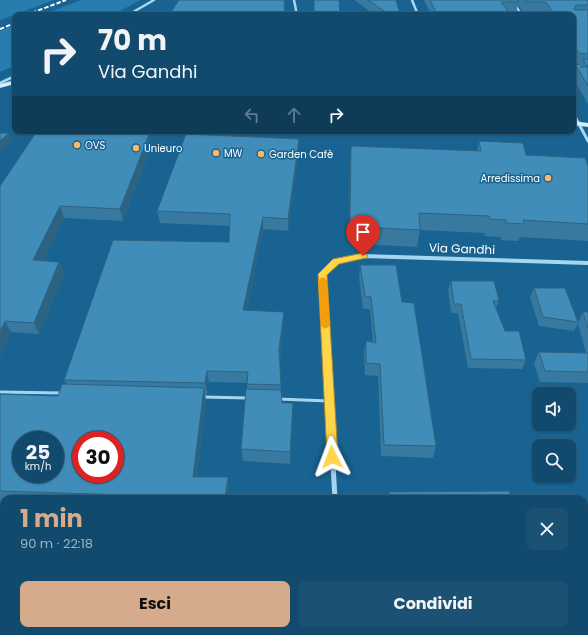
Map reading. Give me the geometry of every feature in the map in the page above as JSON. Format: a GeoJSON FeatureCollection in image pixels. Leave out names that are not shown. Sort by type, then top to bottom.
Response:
{"type":"FeatureCollection","features":[{"type":"Feature","properties":{"kind":"street"},"geometry":{"type":"LineString","coordinates":[[133,12],[154,0]]}},
{"type":"Feature","properties":{"kind":"street"},"geometry":{"type":"LineString","coordinates":[[294,0],[296,12]]}},
{"type":"Feature","properties":{"kind":"street"},"geometry":{"type":"LineString","coordinates":[[412,0],[417,12]]}},
{"type":"Feature","properties":{"kind":"street"},"geometry":{"type":"LineString","coordinates":[[513,0],[519,12]]}},
{"type":"Feature","properties":{"kind":"street"},"geometry":{"type":"LineString","coordinates":[[576,67],[588,67]]}},
{"type":"Feature","properties":{"kind":"street"},"geometry":{"type":"LineString","coordinates":[[0,85],[12,78]]}},
{"type":"Feature","properties":{"kind":"street"},"geometry":{"type":"LineString","coordinates":[[0,85],[12,83]]}},
{"type":"Feature","properties":{"kind":"street"},"geometry":{"type":"LineString","coordinates":[[576,124],[588,125]]}},
{"type":"Feature","properties":{"kind":"street"},"geometry":{"type":"LineString","coordinates":[[576,124],[588,141]]}},
{"type":"Feature","properties":{"kind":"street","name":"Via Gandhi"},"geometry":{"type":"LineString","coordinates":[[330,401],[322,274],[336,262],[363,256],[588,263]]}},
{"type":"Feature","properties":{"kind":"street"},"geometry":{"type":"LineString","coordinates":[[330,401],[335,495]]}},
{"type":"Feature","properties":{"kind":"lane"},"geometry":{"type":"LineString","coordinates":[[0,392],[63,393]]}},
{"type":"Feature","properties":{"kind":"lane"},"geometry":{"type":"LineString","coordinates":[[198,397],[253,399]]}},
{"type":"Feature","properties":{"kind":"lane"},"geometry":{"type":"LineString","coordinates":[[276,399],[330,401]]}},
{"type":"Feature","properties":{"kind":"shaded area"},"geometry":{"type":"Polygon","coordinates":[[[0,0],[54,0],[22,12],[12,12],[12,16],[0,20],[0,0]]]}},
{"type":"Feature","properties":{"kind":"shaded area"},"geometry":{"type":"Polygon","coordinates":[[[81,0],[140,0],[118,12],[50,12],[81,0]]]}},
{"type":"Feature","properties":{"kind":"shaded area"},"geometry":{"type":"Polygon","coordinates":[[[12,26],[12,66],[0,72],[0,31],[12,26]]]}},
{"type":"Feature","properties":{"kind":"building"},"geometry":{"type":"Polygon","coordinates":[[[179,0],[284,0],[285,12],[171,12],[179,0]]]}},
{"type":"Feature","properties":{"kind":"building"},"geometry":{"type":"Polygon","coordinates":[[[314,0],[339,0],[340,12],[314,12],[314,0]]]}},
{"type":"Feature","properties":{"kind":"building"},"geometry":{"type":"Polygon","coordinates":[[[368,0],[396,0],[399,12],[386,12],[368,0]]]}},
{"type":"Feature","properties":{"kind":"building"},"geometry":{"type":"Polygon","coordinates":[[[430,0],[518,0],[519,2],[501,2],[509,12],[436,12],[430,0]]]}},
{"type":"Feature","properties":{"kind":"building"},"geometry":{"type":"Polygon","coordinates":[[[524,0],[588,0],[588,5],[576,5],[574,9],[588,10],[588,54],[579,53],[576,48],[576,12],[553,12],[546,2],[525,2],[524,0]]]}},
{"type":"Feature","properties":{"kind":"building"},"geometry":{"type":"Polygon","coordinates":[[[583,59],[588,59],[588,67],[583,59]]]}},
{"type":"Feature","properties":{"kind":"building"},"geometry":{"type":"Polygon","coordinates":[[[577,67],[588,67],[588,86],[577,67]]]}},
{"type":"Feature","properties":{"kind":"building"},"geometry":{"type":"Polygon","coordinates":[[[0,133],[9,133],[0,141],[0,133]]]}},
{"type":"Feature","properties":{"kind":"building"},"geometry":{"type":"Polygon","coordinates":[[[35,134],[149,134],[120,209],[60,206],[33,260],[59,262],[34,323],[5,321],[0,332],[0,186],[35,134]]]}},
{"type":"Feature","properties":{"kind":"building"},"geometry":{"type":"Polygon","coordinates":[[[186,134],[299,139],[288,219],[263,217],[243,310],[284,312],[279,349],[281,385],[247,384],[248,372],[207,371],[205,383],[64,380],[113,240],[229,242],[230,214],[157,211],[186,134]]]}},
{"type":"Feature","properties":{"kind":"building"},"geometry":{"type":"Polygon","coordinates":[[[479,141],[523,143],[526,155],[585,158],[588,166],[588,224],[523,220],[524,224],[506,223],[506,220],[490,219],[489,216],[419,213],[420,230],[360,227],[360,221],[350,221],[351,146],[481,151],[479,141]]]}},
{"type":"Feature","properties":{"kind":"building"},"geometry":{"type":"Polygon","coordinates":[[[360,265],[396,265],[402,302],[414,303],[436,446],[384,445],[380,364],[366,363],[366,341],[376,343],[371,297],[365,296],[360,265]]]}},
{"type":"Feature","properties":{"kind":"building"},"geometry":{"type":"Polygon","coordinates":[[[451,281],[494,281],[499,300],[493,301],[505,331],[519,331],[526,360],[471,359],[461,304],[454,304],[451,281]]]}},
{"type":"Feature","properties":{"kind":"building"},"geometry":{"type":"Polygon","coordinates":[[[534,288],[565,288],[578,322],[543,317],[534,288]]]}},
{"type":"Feature","properties":{"kind":"building"},"geometry":{"type":"Polygon","coordinates":[[[583,312],[588,312],[588,328],[583,312]]]}},
{"type":"Feature","properties":{"kind":"building"},"geometry":{"type":"Polygon","coordinates":[[[539,352],[588,353],[588,372],[545,371],[539,352]]]}},
{"type":"Feature","properties":{"kind":"building"},"geometry":{"type":"Polygon","coordinates":[[[62,384],[204,388],[193,477],[228,477],[226,495],[127,495],[0,491],[0,394],[58,396],[62,384]]]}},
{"type":"Feature","properties":{"kind":"building"},"geometry":{"type":"Polygon","coordinates":[[[246,389],[281,390],[282,403],[293,403],[290,452],[241,449],[246,389]]]}},
{"type":"Feature","properties":{"kind":"building"},"geometry":{"type":"Polygon","coordinates":[[[509,491],[510,495],[389,495],[389,492],[509,491]]]}},
{"type":"Feature","properties":{"kind":"railway"},"geometry":{"type":"LineString","coordinates":[[34,12],[66,0]]}},
{"type":"Feature","properties":{"kind":"railway"},"geometry":{"type":"LineString","coordinates":[[0,29],[12,24]]}},
{"type":"Feature","properties":{"kind":"slow traffic"},"geometry":{"type":"LineString","coordinates":[[323,280],[325,326]]}},
{"type":"Feature","properties":{"kind":"place","name":"OVS"},"geometry":{"type":"Point","coordinates":[77,145]}},
{"type":"Feature","properties":{"kind":"place","name":"Unieuro"},"geometry":{"type":"Point","coordinates":[136,148]}},
{"type":"Feature","properties":{"kind":"place","name":"MW"},"geometry":{"type":"Point","coordinates":[216,153]}},
{"type":"Feature","properties":{"kind":"place","name":"Garden Cafè"},"geometry":{"type":"Point","coordinates":[261,154]}},
{"type":"Feature","properties":{"kind":"place","name":"Arredissima"},"geometry":{"type":"Point","coordinates":[548,178]}},
{"type":"Feature","properties":{"kind":"route"},"geometry":{"type":"LineString","coordinates":[[332,457],[322,274],[336,262],[363,256]]}}]}
